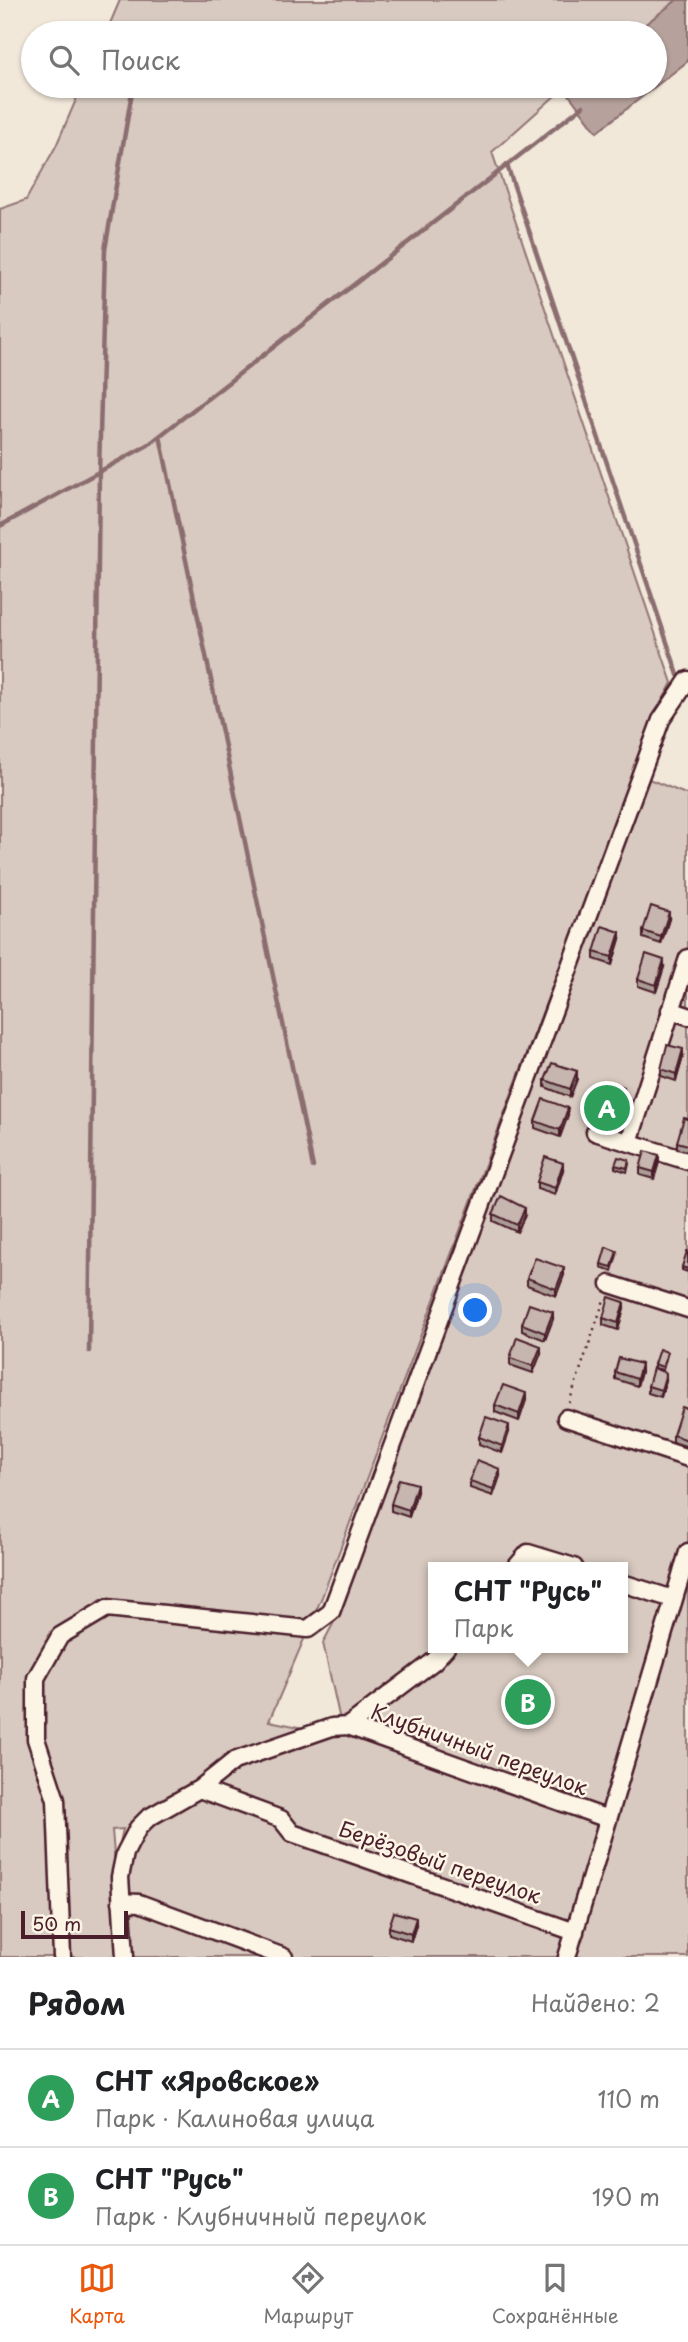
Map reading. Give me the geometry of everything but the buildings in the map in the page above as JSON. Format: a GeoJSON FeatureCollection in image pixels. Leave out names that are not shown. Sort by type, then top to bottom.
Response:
{"type":"FeatureCollection","features":[{"type":"Feature","properties":{"kind":"street"},"geometry":{"type":"LineString","coordinates":[[62,1957],[56,1800],[36,1739],[36,1678],[61,1636],[107,1608],[308,1629],[331,1612],[661,720],[688,680]]}},
{"type":"Feature","properties":{"kind":"street"},"geometry":{"type":"LineString","coordinates":[[629,1142],[688,958]]}},
{"type":"Feature","properties":{"kind":"street"},"geometry":{"type":"LineString","coordinates":[[670,1010],[688,1016]]}},
{"type":"Feature","properties":{"kind":"street"},"geometry":{"type":"LineString","coordinates":[[595,1132],[688,1161]]}},
{"type":"Feature","properties":{"kind":"street"},"geometry":{"type":"LineString","coordinates":[[610,1284],[688,1309]]}},
{"type":"Feature","properties":{"kind":"street"},"geometry":{"type":"LineString","coordinates":[[566,1418],[688,1458]]}},
{"type":"Feature","properties":{"kind":"street"},"geometry":{"type":"LineString","coordinates":[[567,1957],[688,1552]]}},
{"type":"Feature","properties":{"kind":"street"},"geometry":{"type":"LineString","coordinates":[[520,1562],[528,1553],[558,1562]]}},
{"type":"Feature","properties":{"kind":"street"},"geometry":{"type":"LineString","coordinates":[[628,1585],[673,1599]]}},
{"type":"Feature","properties":{"kind":"street"},"geometry":{"type":"LineString","coordinates":[[348,1726],[441,1653]]}},
{"type":"Feature","properties":{"kind":"street","name":"Клубничный переулок"},"geometry":{"type":"LineString","coordinates":[[121,1902],[120,1877],[125,1853],[138,1828],[148,1818],[199,1789],[234,1762],[332,1727],[348,1726],[608,1819]]}},
{"type":"Feature","properties":{"kind":"street","name":"Берёзовый переулок"},"geometry":{"type":"LineString","coordinates":[[199,1789],[281,1819],[292,1833],[575,1933]]}},
{"type":"Feature","properties":{"kind":"street"},"geometry":{"type":"LineString","coordinates":[[125,1957],[121,1902],[139,1903],[284,1957]]}},
{"type":"Feature","properties":{"kind":"path"},"geometry":{"type":"LineString","coordinates":[[566,1418],[567,1408],[610,1284]]}},
{"type":"Feature","properties":{"kind":"shaded area"},"geometry":{"type":"Polygon","coordinates":[[[120,0],[677,0],[650,21],[111,21],[120,0]]]}},
{"type":"Feature","properties":{"kind":"shaded area"},"geometry":{"type":"Polygon","coordinates":[[[677,0],[688,0],[688,61],[667,77],[667,21],[650,21],[677,0]]]}},
{"type":"Feature","properties":{"kind":"shaded area"},"geometry":{"type":"Polygon","coordinates":[[[77,98],[553,98],[492,152],[672,683],[654,716],[322,1597],[269,1721],[304,1728],[340,1720],[323,1643],[334,1622],[649,779],[688,795],[688,1957],[0,1957],[0,209],[26,200],[56,146],[77,98]],[[123,1829],[112,1830],[115,1866],[123,1829]]]}},
{"type":"Feature","properties":{"kind":"shaded area"},"geometry":{"type":"Polygon","coordinates":[[[572,98],[641,98],[597,132],[572,98]]]}},
{"type":"Feature","properties":{"kind":"waterway"},"geometry":{"type":"LineString","coordinates":[[89,1351],[99,472],[105,250],[131,98]]}},
{"type":"Feature","properties":{"kind":"waterway"},"geometry":{"type":"LineString","coordinates":[[0,526],[148,445],[583,106]]}},
{"type":"Feature","properties":{"kind":"waterway"},"geometry":{"type":"LineString","coordinates":[[507,165],[678,675]]}},
{"type":"Feature","properties":{"kind":"waterway"},"geometry":{"type":"LineString","coordinates":[[160,436],[313,1167]]}},
{"type":"Feature","properties":{"kind":"place","name":"СНТ «Яровское»"},"geometry":{"type":"Point","coordinates":[607,1108]}},
{"type":"Feature","properties":{"kind":"place","name":"СНТ \"Русь\""},"geometry":{"type":"Point","coordinates":[528,1702]}}]}
